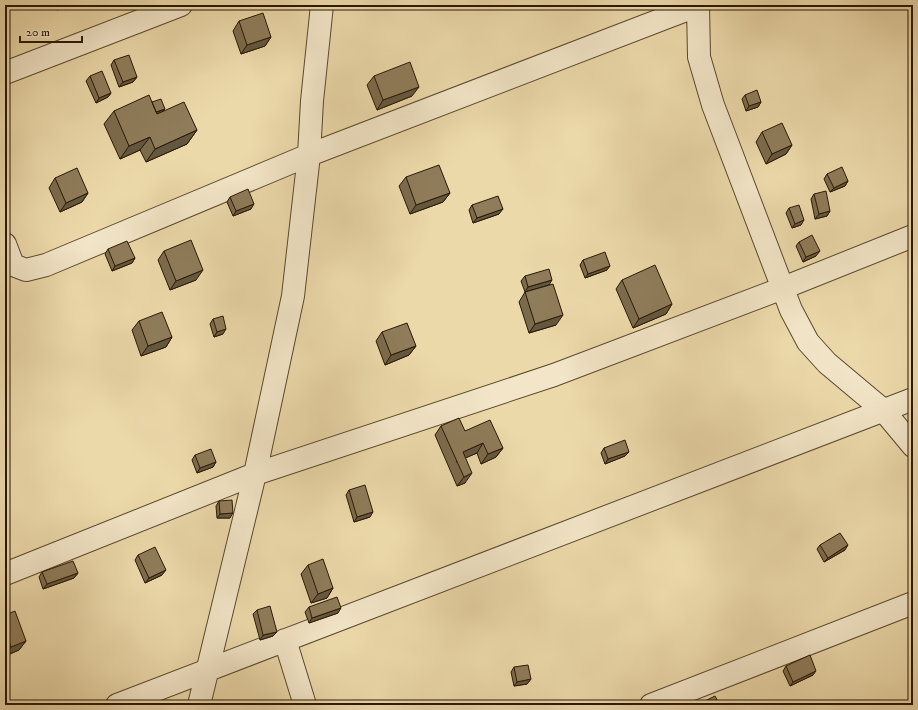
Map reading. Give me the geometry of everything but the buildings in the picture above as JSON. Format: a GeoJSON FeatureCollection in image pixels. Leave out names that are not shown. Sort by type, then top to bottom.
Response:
{"type":"FeatureCollection","features":[{"type":"Feature","properties":{"kind":"street"},"geometry":{"type":"LineString","coordinates":[[5,73],[181,5]]}},
{"type":"Feature","properties":{"kind":"street"},"geometry":{"type":"LineString","coordinates":[[199,705],[255,474],[293,296],[309,155],[312,100],[322,5]]}},
{"type":"Feature","properties":{"kind":"street"},"geometry":{"type":"LineString","coordinates":[[5,244],[12,265],[26,270],[46,265],[309,155],[698,5],[698,57],[713,105],[791,310],[808,342],[827,363],[883,410],[913,446]]}},
{"type":"Feature","properties":{"kind":"street"},"geometry":{"type":"LineString","coordinates":[[5,574],[255,474],[554,375],[783,288],[913,236]]}},
{"type":"Feature","properties":{"kind":"street"},"geometry":{"type":"LineString","coordinates":[[117,705],[913,399]]}},
{"type":"Feature","properties":{"kind":"street"},"geometry":{"type":"LineString","coordinates":[[650,705],[913,603]]}},
{"type":"Feature","properties":{"kind":"street"},"geometry":{"type":"LineString","coordinates":[[285,640],[305,705]]}}]}
